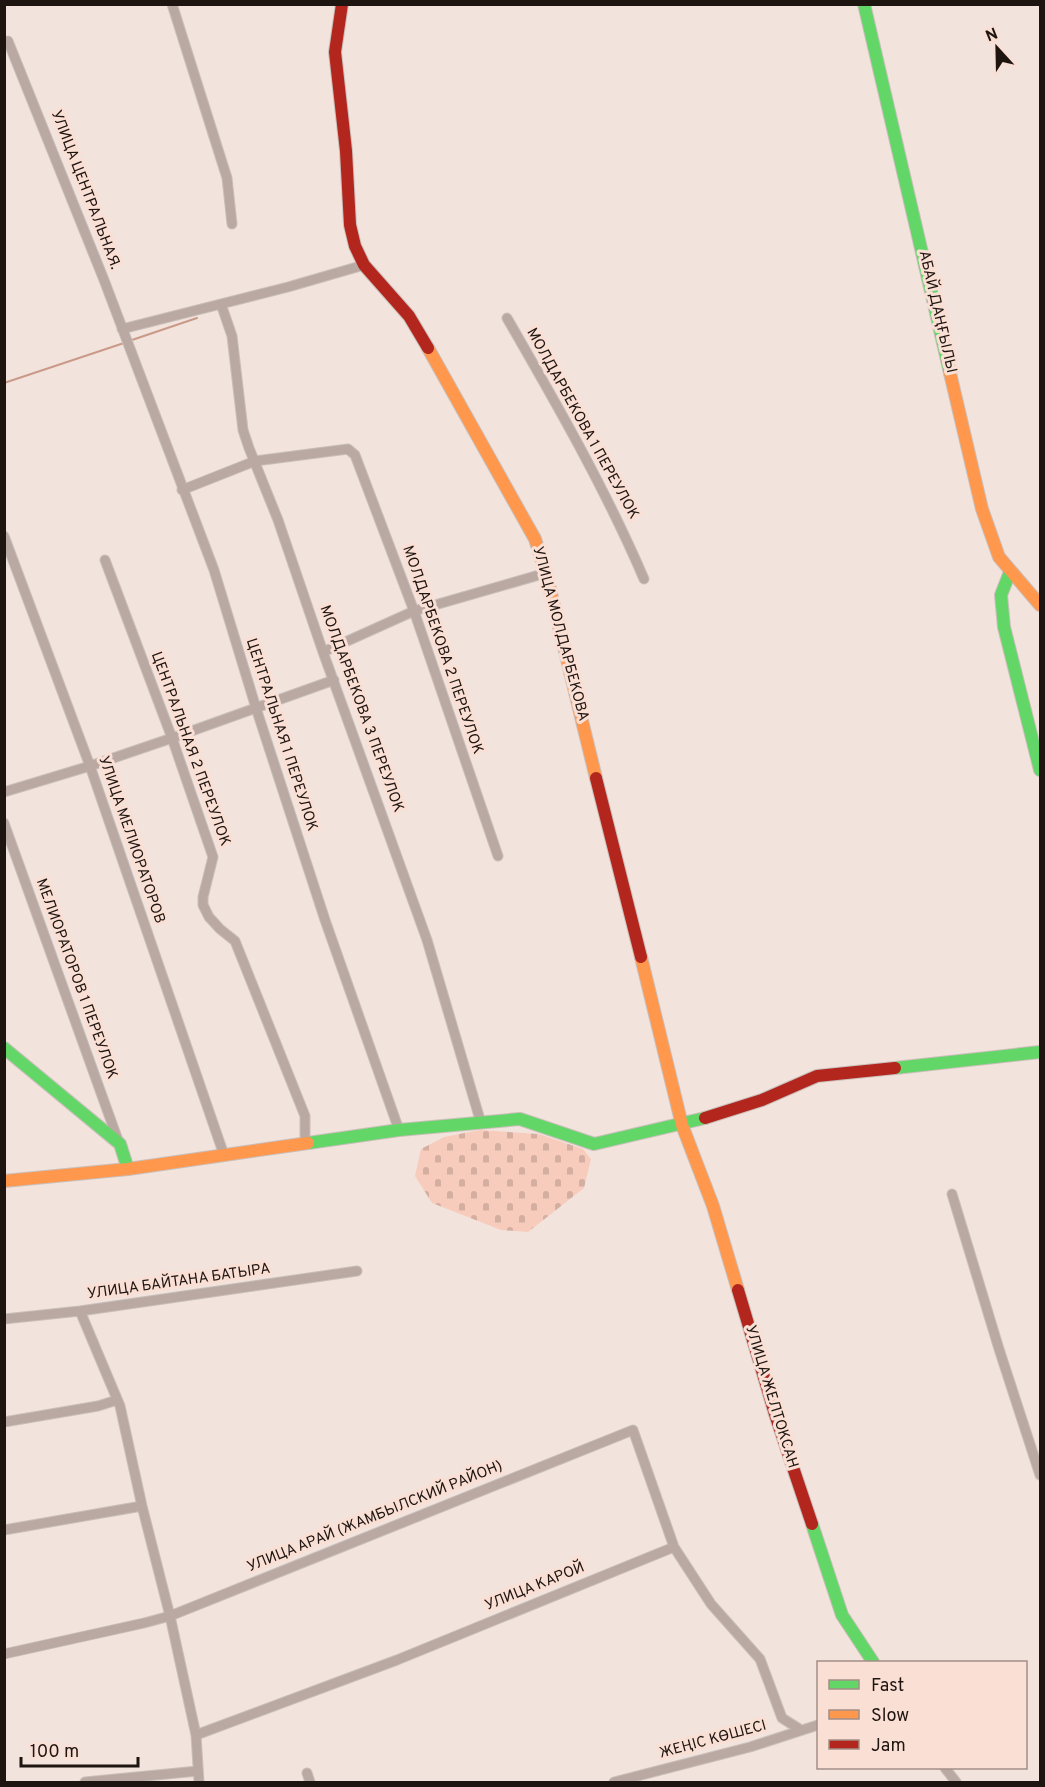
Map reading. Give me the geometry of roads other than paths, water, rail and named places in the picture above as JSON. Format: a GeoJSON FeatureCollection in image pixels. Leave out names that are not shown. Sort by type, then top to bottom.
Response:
{"type":"FeatureCollection","features":[{"type":"Feature","properties":{"kind":"street"},"geometry":{"type":"LineString","coordinates":[[172,4],[226,178],[232,224]]}},
{"type":"Feature","properties":{"kind":"street","name":"УЛИЦА МОЛДАРБЕКОВА"},"geometry":{"type":"LineString","coordinates":[[342,4],[335,52],[346,151],[350,225],[363,265],[409,316],[474,426],[536,539],[682,1125]]}},
{"type":"Feature","properties":{"kind":"street","name":"АБАЙ ДАҢҒЫЛЫ"},"geometry":{"type":"LineString","coordinates":[[864,4],[982,509],[999,557],[1041,605]]}},
{"type":"Feature","properties":{"kind":"street","name":"УЛИЦА ЦЕНТРАЛЬНАЯ."},"geometry":{"type":"LineString","coordinates":[[8,42],[26,81],[129,351]]}},
{"type":"Feature","properties":{"kind":"street"},"geometry":{"type":"LineString","coordinates":[[122,329],[363,265]]}},
{"type":"Feature","properties":{"kind":"street","name":"МОЛДАРБЕКОВА 3 ПЕРЕУЛОК"},"geometry":{"type":"LineString","coordinates":[[221,304],[232,336],[243,430],[282,530],[323,652],[427,940],[481,1123]]}},
{"type":"Feature","properties":{"kind":"street","name":"МОЛДАРБЕКОВА 1 ПЕРЕУЛОК"},"geometry":{"type":"LineString","coordinates":[[507,318],[573,432],[619,520],[644,579]]}},
{"type":"Feature","properties":{"kind":"street","name":"ЦЕНТРАЛЬНАЯ 1 ПЕРЕУЛОК"},"geometry":{"type":"LineString","coordinates":[[129,351],[214,570],[325,920],[399,1130]]}},
{"type":"Feature","properties":{"kind":"street","name":"МОЛДАРБЕКОВА 2 ПЕРЕУЛОК"},"geometry":{"type":"LineString","coordinates":[[255,461],[348,449],[356,454],[414,611],[498,856]]}},
{"type":"Feature","properties":{"kind":"street"},"geometry":{"type":"LineString","coordinates":[[182,490],[255,461]]}},
{"type":"Feature","properties":{"kind":"street","name":"УЛИЦА МЕЛИОРАТОРОВ"},"geometry":{"type":"LineString","coordinates":[[4,536],[90,766],[224,1155]]}},
{"type":"Feature","properties":{"kind":"street","name":"ЦЕНТРАЛЬНАЯ 2 ПЕРЕУЛОК"},"geometry":{"type":"LineString","coordinates":[[105,560],[172,738],[213,857],[203,905],[209,917],[235,941],[305,1116],[305,1143]]}},
{"type":"Feature","properties":{"kind":"street"},"geometry":{"type":"LineString","coordinates":[[1010,572],[1001,595],[1004,627],[1041,770]]}},
{"type":"Feature","properties":{"kind":"street"},"geometry":{"type":"LineString","coordinates":[[323,652],[414,611],[546,573]]}},
{"type":"Feature","properties":{"kind":"street"},"geometry":{"type":"LineString","coordinates":[[4,792],[90,766],[334,680]]}},
{"type":"Feature","properties":{"kind":"street","name":"МЕЛИОРАТОРОВ 1 ПЕРЕУЛОК"},"geometry":{"type":"LineString","coordinates":[[4,823],[120,1144]]}},
{"type":"Feature","properties":{"kind":"street"},"geometry":{"type":"LineString","coordinates":[[4,1048],[120,1144],[128,1169]]}},
{"type":"Feature","properties":{"kind":"street"},"geometry":{"type":"LineString","coordinates":[[4,1181],[128,1169],[399,1130],[520,1119],[594,1144],[682,1125],[762,1100],[817,1076],[1041,1052]]}},
{"type":"Feature","properties":{"kind":"street","name":"УЛИЦА ЖЕЛТОКСАН"},"geometry":{"type":"LineString","coordinates":[[682,1125],[713,1206],[775,1414],[842,1615],[872,1661]]}},
{"type":"Feature","properties":{"kind":"street"},"geometry":{"type":"LineString","coordinates":[[952,1194],[999,1349],[1041,1475]]}},
{"type":"Feature","properties":{"kind":"street","name":"УЛИЦА БАЙТАНА БАТЫРА"},"geometry":{"type":"LineString","coordinates":[[4,1319],[80,1311],[357,1271]]}},
{"type":"Feature","properties":{"kind":"street"},"geometry":{"type":"LineString","coordinates":[[80,1311],[117,1400],[170,1616],[196,1735],[199,1782]]}},
{"type":"Feature","properties":{"kind":"street"},"geometry":{"type":"LineString","coordinates":[[4,1422],[98,1406],[117,1400]]}},
{"type":"Feature","properties":{"kind":"street","name":"УЛИЦА АРАЙ (ЖАМБЫЛСКИЙ РАЙОН)"},"geometry":{"type":"LineString","coordinates":[[4,1654],[170,1616],[633,1430],[674,1547]]}},
{"type":"Feature","properties":{"kind":"street"},"geometry":{"type":"LineString","coordinates":[[4,1530],[142,1506]]}},
{"type":"Feature","properties":{"kind":"street"},"geometry":{"type":"LineString","coordinates":[[674,1547],[711,1604],[760,1659],[782,1718],[801,1730]]}},
{"type":"Feature","properties":{"kind":"street","name":"УЛИЦА КАРОЙ"},"geometry":{"type":"LineString","coordinates":[[196,1735],[397,1660],[674,1547]]}},
{"type":"Feature","properties":{"kind":"street","name":"ЖЕҢІС КӨШЕСІ"},"geometry":{"type":"LineString","coordinates":[[614,1782],[750,1747],[817,1726]]}},
{"type":"Feature","properties":{"kind":"street"},"geometry":{"type":"LineString","coordinates":[[946,1769],[956,1782]]}},
{"type":"Feature","properties":{"kind":"street"},"geometry":{"type":"LineString","coordinates":[[85,1782],[198,1772]]}},
{"type":"Feature","properties":{"kind":"waterway"},"geometry":{"type":"LineString","coordinates":[[129,341],[197,318]]}},
{"type":"Feature","properties":{"kind":"waterway"},"geometry":{"type":"LineString","coordinates":[[4,383],[124,343]]}}]}
